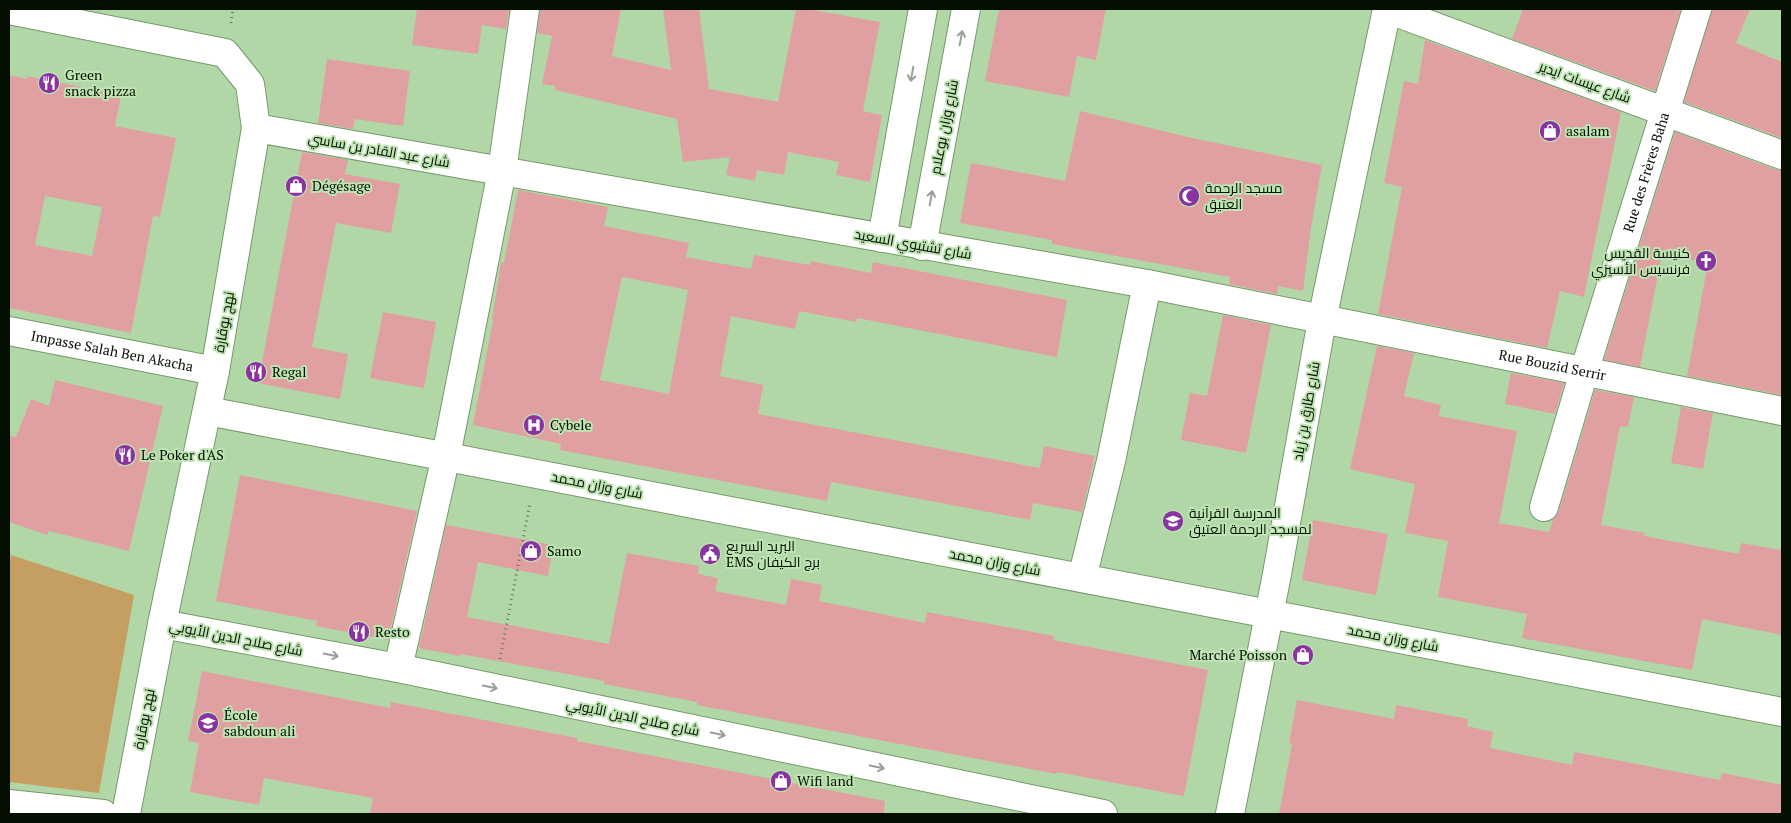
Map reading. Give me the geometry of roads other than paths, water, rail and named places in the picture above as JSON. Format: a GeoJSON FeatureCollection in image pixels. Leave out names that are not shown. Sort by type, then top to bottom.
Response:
{"type":"FeatureCollection","features":[{"type":"Feature","properties":{"kind":"street"},"geometry":{"type":"LineString","coordinates":[[398,668],[446,456],[502,171],[525,9]]}},
{"type":"Feature","properties":{"kind":"street"},"geometry":{"type":"LineString","coordinates":[[882,238],[923,9]]}},
{"type":"Feature","properties":{"kind":"street","name":"شارع وزان بوعلام"},"geometry":{"type":"LineString","coordinates":[[922,246],[966,9]]}},
{"type":"Feature","properties":{"kind":"street","name":"شارع عيسات ايدير"},"geometry":{"type":"LineString","coordinates":[[1387,9],[1782,155]]}},
{"type":"Feature","properties":{"kind":"street","name":"شارع طارق بن زياد"},"geometry":{"type":"LineString","coordinates":[[1230,814],[1277,574],[1322,320],[1387,9]]}},
{"type":"Feature","properties":{"kind":"street","name":"Rue des Frères Baha"},"geometry":{"type":"LineString","coordinates":[[1544,507],[1697,9]]}},
{"type":"Feature","properties":{"kind":"street","name":"نهج بوقارة"},"geometry":{"type":"LineString","coordinates":[[9,10],[43,12],[225,53],[250,84],[256,128],[215,371],[162,624],[126,814]]}},
{"type":"Feature","properties":{"kind":"street","name":"شارع عبد القادر بن ساسي"},"geometry":{"type":"LineString","coordinates":[[256,128],[502,171]]}},
{"type":"Feature","properties":{"kind":"street","name":"شارع تشتيوي السعيد"},"geometry":{"type":"LineString","coordinates":[[502,171],[1147,284],[1322,320]]}},
{"type":"Feature","properties":{"kind":"street"},"geometry":{"type":"LineString","coordinates":[[1082,578],[1111,461],[1147,284]]}},
{"type":"Feature","properties":{"kind":"street","name":"Rue Bouzid Serrir"},"geometry":{"type":"LineString","coordinates":[[1322,320],[1782,411]]}},
{"type":"Feature","properties":{"kind":"street","name":"Impasse Salah Ben Akacha"},"geometry":{"type":"LineString","coordinates":[[9,331],[215,371]]}},
{"type":"Feature","properties":{"kind":"street","name":"شارع وزان محمد"},"geometry":{"type":"LineString","coordinates":[[208,411],[1782,712]]}},
{"type":"Feature","properties":{"kind":"street","name":"شارع صلاح الدين الأيوبي"},"geometry":{"type":"LineString","coordinates":[[162,624],[398,668],[1104,814]]}},
{"type":"Feature","properties":{"kind":"street"},"geometry":{"type":"LineString","coordinates":[[9,804],[103,814]]}},
{"type":"Feature","properties":{"kind":"place","name":"Green snack pizza"},"geometry":{"type":"Point","coordinates":[49,83]}},
{"type":"Feature","properties":{"kind":"place","name":"asalam"},"geometry":{"type":"Point","coordinates":[1550,131]}},
{"type":"Feature","properties":{"kind":"place","name":"Dégésage"},"geometry":{"type":"Point","coordinates":[296,186]}},
{"type":"Feature","properties":{"kind":"place","name":"مسجد الرحمة العتيق"},"geometry":{"type":"Point","coordinates":[1189,196]}},
{"type":"Feature","properties":{"kind":"place","name":"كنيسة القديس فرنسيس الأسيزي"},"geometry":{"type":"Point","coordinates":[1706,261]}},
{"type":"Feature","properties":{"kind":"place","name":"Regal"},"geometry":{"type":"Point","coordinates":[256,372]}},
{"type":"Feature","properties":{"kind":"place","name":"Cybele"},"geometry":{"type":"Point","coordinates":[534,425]}},
{"type":"Feature","properties":{"kind":"place","name":"Le Poker d'AS"},"geometry":{"type":"Point","coordinates":[125,455]}},
{"type":"Feature","properties":{"kind":"place","name":"المدرسة القرآنية لمسجد الرحمة العتيق"},"geometry":{"type":"Point","coordinates":[1173,521]}},
{"type":"Feature","properties":{"kind":"place","name":"Samo"},"geometry":{"type":"Point","coordinates":[531,551]}},
{"type":"Feature","properties":{"kind":"place","name":"البريد السريع EMS برج الكيفان"},"geometry":{"type":"Point","coordinates":[710,554]}},
{"type":"Feature","properties":{"kind":"place","name":"Resto"},"geometry":{"type":"Point","coordinates":[359,632]}},
{"type":"Feature","properties":{"kind":"place","name":"Marché Poisson"},"geometry":{"type":"Point","coordinates":[1303,655]}},
{"type":"Feature","properties":{"kind":"place","name":"École sabdoun ali"},"geometry":{"type":"Point","coordinates":[208,723]}},
{"type":"Feature","properties":{"kind":"place","name":"Wifi land"},"geometry":{"type":"Point","coordinates":[781,781]}}]}
